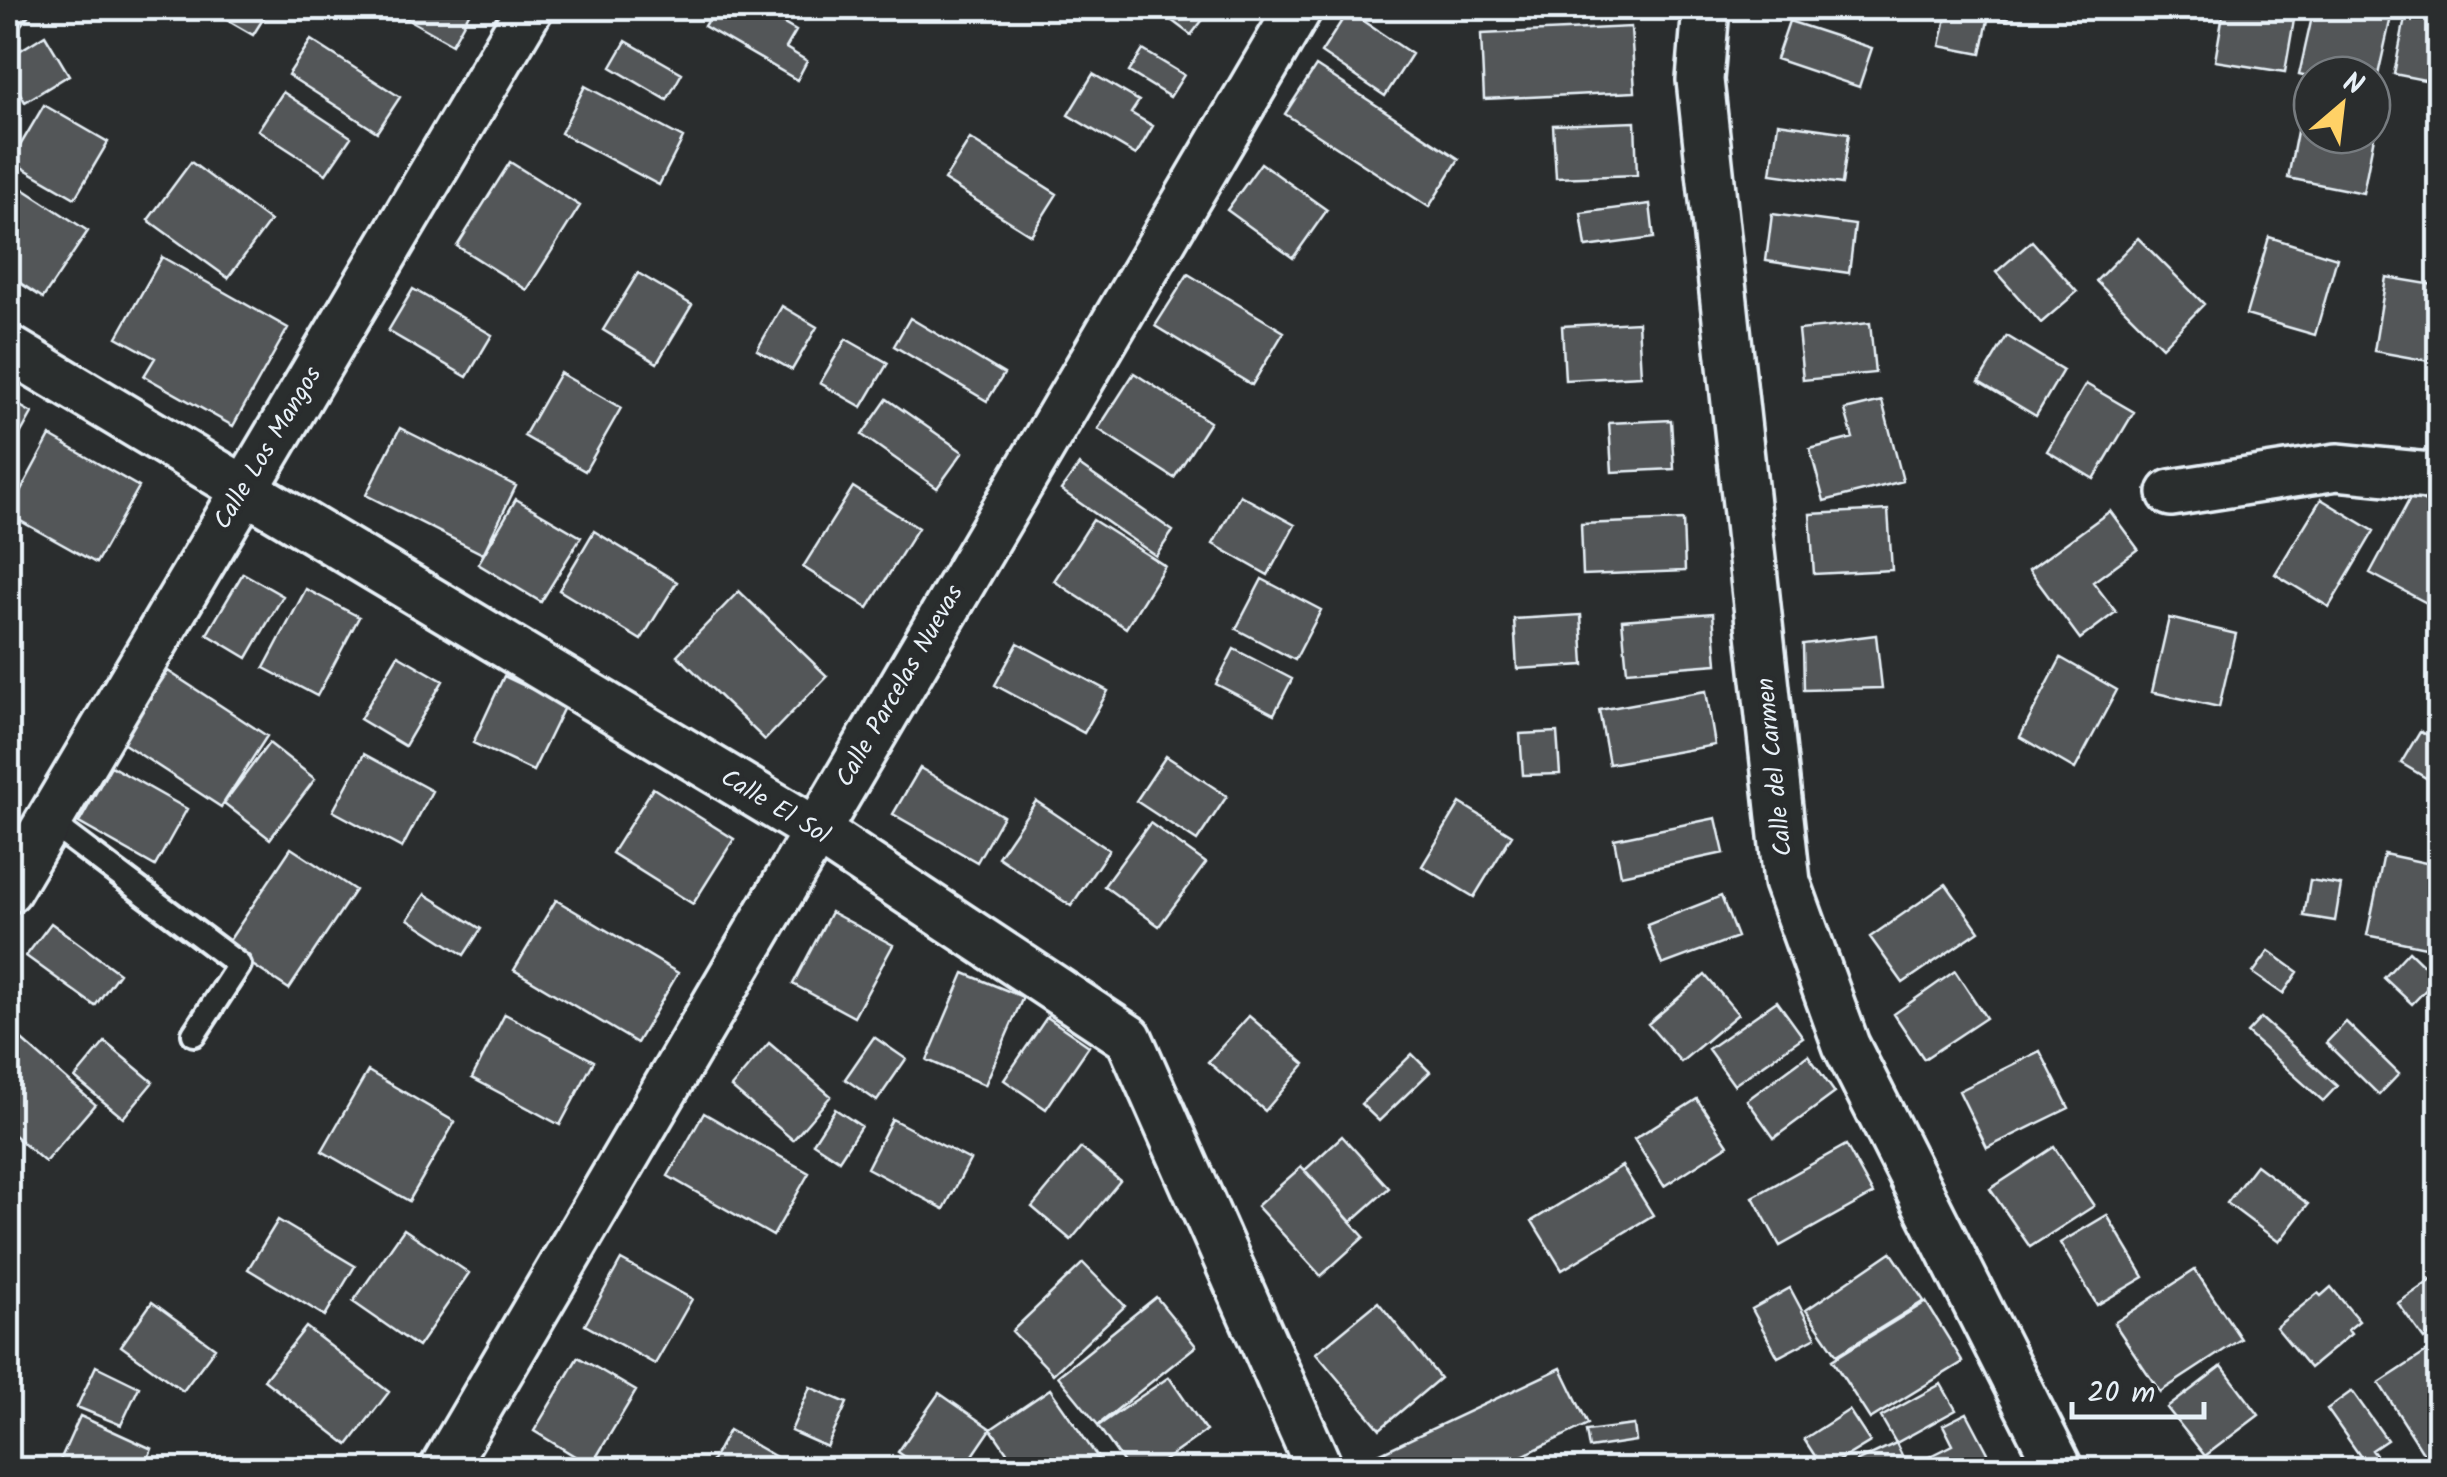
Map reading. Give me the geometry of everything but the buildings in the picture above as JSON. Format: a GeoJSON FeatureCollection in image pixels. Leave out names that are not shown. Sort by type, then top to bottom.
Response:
{"type":"FeatureCollection","features":[{"type":"Feature","properties":{"kind":"street","name":"Calle Los Mangos"},"geometry":{"type":"LineString","coordinates":[[8,890],[530,8]]}},
{"type":"Feature","properties":{"kind":"street","name":"Calle Parcelas Nuevas"},"geometry":{"type":"LineString","coordinates":[[442,1470],[1298,8]]}},
{"type":"Feature","properties":{"kind":"street","name":"Calle del Carmen"},"geometry":{"type":"LineString","coordinates":[[1706,8],[1700,80],[1787,882],[1846,1045],[2060,1470]]}},
{"type":"Feature","properties":{"kind":"street","name":"Calle El Sol"},"geometry":{"type":"LineString","coordinates":[[8,348],[816,830],[1129,1038],[1320,1470]]}},
{"type":"Feature","properties":{"kind":"street"},"geometry":{"type":"LineString","coordinates":[[2171,493],[2338,466],[2440,477]]}},
{"type":"Feature","properties":{"kind":"lane"},"geometry":{"type":"LineString","coordinates":[[48,821],[239,965],[194,1034]]}}]}
